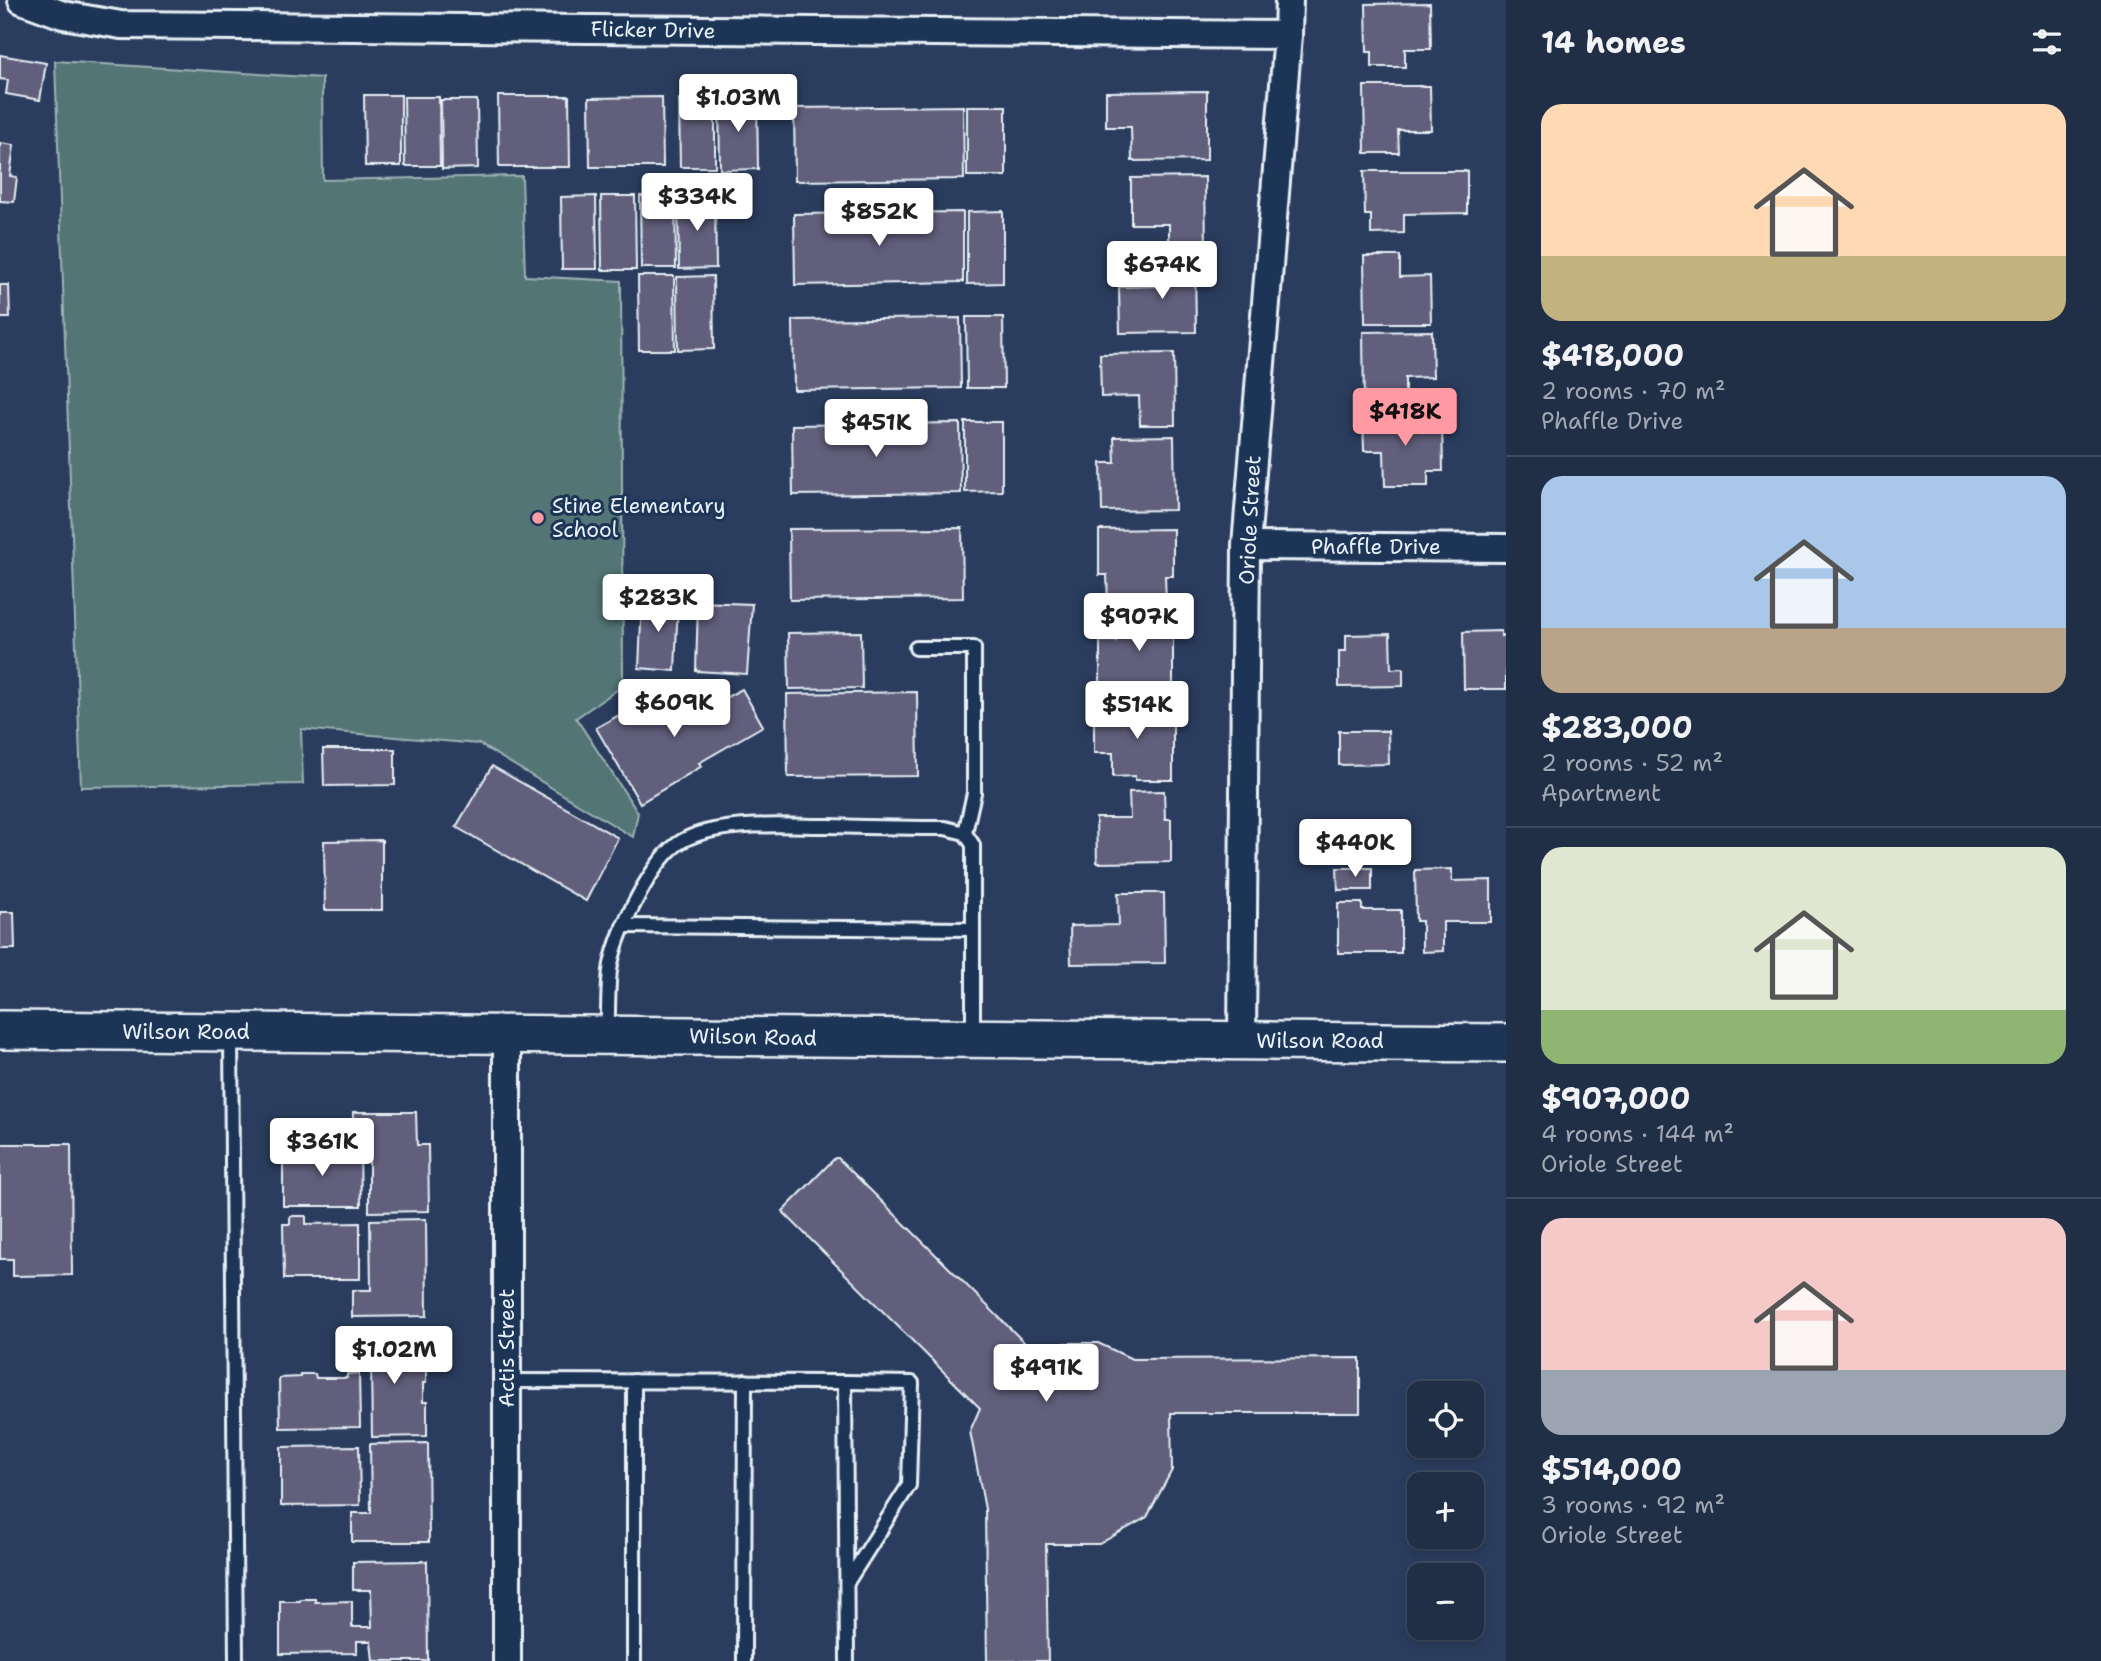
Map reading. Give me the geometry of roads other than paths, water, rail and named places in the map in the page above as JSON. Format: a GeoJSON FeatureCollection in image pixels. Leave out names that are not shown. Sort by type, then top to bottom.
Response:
{"type":"FeatureCollection","features":[{"type":"Feature","properties":{"kind":"street","name":"Flicker Drive"},"geometry":{"type":"LineString","coordinates":[[22,0],[63,15],[121,24],[1288,36]]}},
{"type":"Feature","properties":{"kind":"street","name":"Oriole Street"},"geometry":{"type":"LineString","coordinates":[[1242,1041],[1246,546],[1289,0]]}},
{"type":"Feature","properties":{"kind":"street","name":"Phaffle Drive"},"geometry":{"type":"LineString","coordinates":[[1246,546],[1506,548]]}},
{"type":"Feature","properties":{"kind":"street","name":"Wilson Road"},"geometry":{"type":"LineString","coordinates":[[0,1030],[1506,1043]]}},
{"type":"Feature","properties":{"kind":"street","name":"Actis Street"},"geometry":{"type":"LineString","coordinates":[[507,1034],[508,1661]]}},
{"type":"Feature","properties":{"kind":"lane"},"geometry":{"type":"LineString","coordinates":[[916,648],[974,648],[974,793],[965,833]]}},
{"type":"Feature","properties":{"kind":"lane"},"geometry":{"type":"LineString","coordinates":[[607,1035],[611,964],[623,926],[662,858],[681,841],[697,835],[751,825],[946,828],[965,833],[973,845],[973,1038]]}},
{"type":"Feature","properties":{"kind":"lane"},"geometry":{"type":"LineString","coordinates":[[623,926],[972,929]]}},
{"type":"Feature","properties":{"kind":"lane"},"geometry":{"type":"LineString","coordinates":[[231,1032],[236,1661]]}},
{"type":"Feature","properties":{"kind":"lane"},"geometry":{"type":"LineString","coordinates":[[507,1381],[912,1383],[909,1485],[847,1582]]}},
{"type":"Feature","properties":{"kind":"lane"},"geometry":{"type":"LineString","coordinates":[[634,1381],[634,1661]]}},
{"type":"Feature","properties":{"kind":"lane"},"geometry":{"type":"LineString","coordinates":[[744,1661],[745,1381]]}},
{"type":"Feature","properties":{"kind":"lane"},"geometry":{"type":"LineString","coordinates":[[845,1382],[847,1661]]}},
{"type":"Feature","properties":{"kind":"place","name":"Stine Elementary School"},"geometry":{"type":"Point","coordinates":[538,518]}}]}
